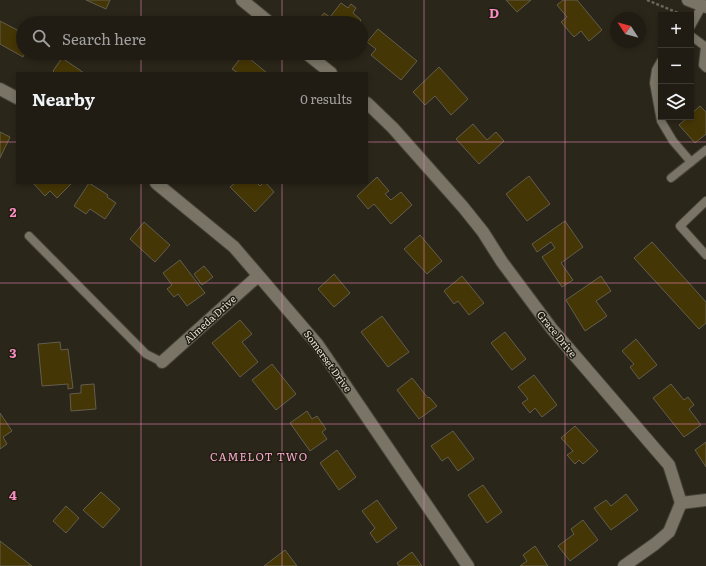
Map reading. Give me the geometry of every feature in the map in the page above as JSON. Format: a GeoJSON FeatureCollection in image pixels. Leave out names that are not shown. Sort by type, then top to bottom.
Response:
{"type":"FeatureCollection","features":[{"type":"Feature","properties":{"kind":"street"},"geometry":{"type":"LineString","coordinates":[[242,0],[261,16]]}},
{"type":"Feature","properties":{"kind":"street"},"geometry":{"type":"LineString","coordinates":[[688,0],[704,7]]}},
{"type":"Feature","properties":{"kind":"street"},"geometry":{"type":"LineString","coordinates":[[315,60],[330,72]]}},
{"type":"Feature","properties":{"kind":"street"},"geometry":{"type":"LineString","coordinates":[[0,89],[16,97]]}},
{"type":"Feature","properties":{"kind":"street","name":"Grace Drive"},"geometry":{"type":"LineString","coordinates":[[368,104],[393,128],[463,207],[483,232],[502,262],[552,329],[669,465],[681,503]]}},
{"type":"Feature","properties":{"kind":"street","name":"Somerset Drive"},"geometry":{"type":"LineString","coordinates":[[157,184],[234,247],[318,345],[468,566]]}},
{"type":"Feature","properties":{"kind":"street","name":"Almeda Drive"},"geometry":{"type":"LineString","coordinates":[[162,362],[258,276]]}},
{"type":"Feature","properties":{"kind":"street"},"geometry":{"type":"LineString","coordinates":[[624,566],[669,532],[681,503],[706,500]]}},
{"type":"Feature","properties":{"kind":"lane"},"geometry":{"type":"LineString","coordinates":[[694,22],[704,7]]}},
{"type":"Feature","properties":{"kind":"lane"},"geometry":{"type":"LineString","coordinates":[[694,38],[706,47],[703,64],[706,68]]}},
{"type":"Feature","properties":{"kind":"lane"},"geometry":{"type":"LineString","coordinates":[[658,66],[654,83],[661,121],[673,141],[691,162]]}},
{"type":"Feature","properties":{"kind":"lane"},"geometry":{"type":"LineString","coordinates":[[671,178],[706,150]]}},
{"type":"Feature","properties":{"kind":"lane"},"geometry":{"type":"LineString","coordinates":[[706,201],[680,226],[706,255]]}},
{"type":"Feature","properties":{"kind":"lane"},"geometry":{"type":"LineString","coordinates":[[29,236],[146,354],[162,362]]}},
{"type":"Feature","properties":{"kind":"path"},"geometry":{"type":"LineString","coordinates":[[647,0],[676,12]]}},
{"type":"Feature","properties":{"kind":"building"},"geometry":{"type":"Polygon","coordinates":[[[86,0],[110,0],[106,9],[86,0]]]}},
{"type":"Feature","properties":{"kind":"building"},"geometry":{"type":"Polygon","coordinates":[[[506,0],[531,0],[517,12],[506,0]]]}},
{"type":"Feature","properties":{"kind":"building"},"geometry":{"type":"Polygon","coordinates":[[[563,0],[577,0],[602,30],[589,41],[581,31],[574,37],[561,22],[567,17],[557,5],[563,0]]]}},
{"type":"Feature","properties":{"kind":"building"},"geometry":{"type":"Polygon","coordinates":[[[341,3],[348,8],[351,4],[356,8],[353,13],[356,16],[331,16],[341,3]]]}},
{"type":"Feature","properties":{"kind":"building"},"geometry":{"type":"Polygon","coordinates":[[[324,13],[328,16],[322,16],[324,13]]]}},
{"type":"Feature","properties":{"kind":"building"},"geometry":{"type":"Polygon","coordinates":[[[0,21],[16,29],[16,53],[0,44],[0,21]]]}},
{"type":"Feature","properties":{"kind":"building"},"geometry":{"type":"Polygon","coordinates":[[[378,29],[417,61],[401,80],[371,55],[376,49],[368,43],[378,29]]]}},
{"type":"Feature","properties":{"kind":"building"},"geometry":{"type":"Polygon","coordinates":[[[61,60],[65,60],[83,72],[54,72],[53,71],[61,60]]]}},
{"type":"Feature","properties":{"kind":"building"},"geometry":{"type":"Polygon","coordinates":[[[239,60],[251,60],[266,72],[236,72],[232,69],[239,60]]]}},
{"type":"Feature","properties":{"kind":"building"},"geometry":{"type":"Polygon","coordinates":[[[439,67],[468,99],[451,115],[435,96],[425,105],[413,92],[439,67]]]}},
{"type":"Feature","properties":{"kind":"building"},"geometry":{"type":"Polygon","coordinates":[[[700,106],[706,112],[706,134],[695,143],[679,125],[685,120],[694,120],[694,111],[700,106]]]}},
{"type":"Feature","properties":{"kind":"building"},"geometry":{"type":"Polygon","coordinates":[[[473,124],[487,140],[496,132],[504,141],[479,164],[456,139],[473,124]]]}},
{"type":"Feature","properties":{"kind":"building"},"geometry":{"type":"Polygon","coordinates":[[[0,132],[10,137],[0,158],[0,132]]]}},
{"type":"Feature","properties":{"kind":"building"},"geometry":{"type":"Polygon","coordinates":[[[529,176],[550,204],[527,221],[506,194],[529,176]]]}},
{"type":"Feature","properties":{"kind":"building"},"geometry":{"type":"Polygon","coordinates":[[[377,177],[389,191],[385,194],[391,200],[401,192],[412,205],[391,224],[374,204],[368,209],[357,196],[377,177]]]}},
{"type":"Feature","properties":{"kind":"building"},"geometry":{"type":"Polygon","coordinates":[[[34,184],[71,184],[57,198],[50,191],[45,196],[34,184]]]}},
{"type":"Feature","properties":{"kind":"building"},"geometry":{"type":"Polygon","coordinates":[[[88,184],[108,195],[107,197],[116,203],[105,219],[90,209],[86,214],[74,206],[88,184]]]}},
{"type":"Feature","properties":{"kind":"building"},"geometry":{"type":"Polygon","coordinates":[[[234,184],[258,184],[260,186],[262,184],[267,184],[274,192],[255,212],[230,187],[234,184]]]}},
{"type":"Feature","properties":{"kind":"building"},"geometry":{"type":"Polygon","coordinates":[[[565,221],[583,247],[561,263],[573,280],[562,287],[542,257],[555,248],[551,242],[537,252],[532,244],[565,221]]]}},
{"type":"Feature","properties":{"kind":"building"},"geometry":{"type":"Polygon","coordinates":[[[144,222],[170,245],[155,262],[130,239],[144,222]]]}},
{"type":"Feature","properties":{"kind":"building"},"geometry":{"type":"Polygon","coordinates":[[[420,235],[442,261],[427,274],[404,249],[420,235]]]}},
{"type":"Feature","properties":{"kind":"building"},"geometry":{"type":"Polygon","coordinates":[[[652,242],[706,302],[706,323],[699,329],[634,258],[652,242]]]}},
{"type":"Feature","properties":{"kind":"building"},"geometry":{"type":"Polygon","coordinates":[[[180,260],[205,293],[187,306],[178,294],[174,297],[167,289],[172,285],[163,273],[180,260]]]}},
{"type":"Feature","properties":{"kind":"building"},"geometry":{"type":"Polygon","coordinates":[[[204,266],[213,277],[202,285],[194,274],[204,266]]]}},
{"type":"Feature","properties":{"kind":"building"},"geometry":{"type":"Polygon","coordinates":[[[334,274],[350,293],[334,307],[318,289],[334,274]]]}},
{"type":"Feature","properties":{"kind":"building"},"geometry":{"type":"Polygon","coordinates":[[[462,276],[484,303],[469,315],[458,301],[454,304],[444,291],[462,276]]]}},
{"type":"Feature","properties":{"kind":"building"},"geometry":{"type":"Polygon","coordinates":[[[601,276],[611,291],[596,301],[607,316],[585,331],[566,300],[601,276]]]}},
{"type":"Feature","properties":{"kind":"building"},"geometry":{"type":"Polygon","coordinates":[[[382,316],[409,352],[388,367],[361,332],[382,316]]]}},
{"type":"Feature","properties":{"kind":"building"},"geometry":{"type":"Polygon","coordinates":[[[240,320],[252,334],[242,342],[258,362],[240,377],[212,343],[240,320]]]}},
{"type":"Feature","properties":{"kind":"building"},"geometry":{"type":"Polygon","coordinates":[[[505,332],[526,359],[512,370],[491,343],[505,332]]]}},
{"type":"Feature","properties":{"kind":"building"},"geometry":{"type":"Polygon","coordinates":[[[636,339],[657,365],[639,379],[630,367],[634,364],[622,351],[636,339]]]}},
{"type":"Feature","properties":{"kind":"building"},"geometry":{"type":"Polygon","coordinates":[[[60,342],[61,350],[68,349],[73,388],[68,389],[68,384],[42,386],[38,344],[60,342]]]}},
{"type":"Feature","properties":{"kind":"building"},"geometry":{"type":"Polygon","coordinates":[[[272,364],[296,394],[276,410],[252,380],[272,364]]]}},
{"type":"Feature","properties":{"kind":"building"},"geometry":{"type":"Polygon","coordinates":[[[534,375],[557,405],[542,417],[535,408],[530,413],[522,403],[528,399],[518,387],[534,375]]]}},
{"type":"Feature","properties":{"kind":"building"},"geometry":{"type":"Polygon","coordinates":[[[412,378],[428,398],[429,397],[437,406],[419,419],[397,390],[412,378]]]}},
{"type":"Feature","properties":{"kind":"building"},"geometry":{"type":"Polygon","coordinates":[[[94,384],[96,409],[71,411],[70,394],[81,393],[81,385],[94,384]]]}},
{"type":"Feature","properties":{"kind":"building"},"geometry":{"type":"Polygon","coordinates":[[[671,384],[684,400],[688,397],[694,405],[689,409],[701,425],[684,437],[653,398],[671,384]]]}},
{"type":"Feature","properties":{"kind":"building"},"geometry":{"type":"Polygon","coordinates":[[[307,411],[312,419],[317,416],[326,429],[322,432],[327,439],[310,451],[290,423],[307,411]]]}},
{"type":"Feature","properties":{"kind":"building"},"geometry":{"type":"Polygon","coordinates":[[[0,413],[12,431],[3,437],[7,444],[0,449],[0,413]]]}},
{"type":"Feature","properties":{"kind":"building"},"geometry":{"type":"Polygon","coordinates":[[[575,426],[598,451],[583,464],[579,460],[575,464],[567,455],[573,451],[561,438],[575,426]]]}},
{"type":"Feature","properties":{"kind":"building"},"geometry":{"type":"Polygon","coordinates":[[[453,431],[474,459],[458,471],[448,457],[442,461],[431,446],[453,431]]]}},
{"type":"Feature","properties":{"kind":"building"},"geometry":{"type":"Polygon","coordinates":[[[706,442],[706,467],[695,450],[706,442]]]}},
{"type":"Feature","properties":{"kind":"building"},"geometry":{"type":"Polygon","coordinates":[[[337,450],[356,477],[339,490],[320,463],[337,450]]]}},
{"type":"Feature","properties":{"kind":"building"},"geometry":{"type":"Polygon","coordinates":[[[483,485],[502,512],[487,523],[468,495],[483,485]]]}},
{"type":"Feature","properties":{"kind":"building"},"geometry":{"type":"Polygon","coordinates":[[[101,492],[120,509],[103,528],[83,510],[101,492]]]}},
{"type":"Feature","properties":{"kind":"building"},"geometry":{"type":"Polygon","coordinates":[[[626,494],[638,510],[611,530],[594,508],[606,500],[611,506],[626,494]]]}},
{"type":"Feature","properties":{"kind":"building"},"geometry":{"type":"Polygon","coordinates":[[[377,500],[397,528],[377,543],[370,533],[375,528],[362,511],[377,500]]]}},
{"type":"Feature","properties":{"kind":"building"},"geometry":{"type":"Polygon","coordinates":[[[66,506],[79,518],[66,533],[53,521],[66,506]]]}},
{"type":"Feature","properties":{"kind":"building"},"geometry":{"type":"Polygon","coordinates":[[[583,520],[598,540],[570,561],[558,546],[574,534],[571,529],[583,520]]]}},
{"type":"Feature","properties":{"kind":"building"},"geometry":{"type":"Polygon","coordinates":[[[0,541],[32,566],[0,566],[0,541]]]}},
{"type":"Feature","properties":{"kind":"building"},"geometry":{"type":"Polygon","coordinates":[[[535,546],[548,566],[520,566],[527,561],[523,555],[535,546]]]}},
{"type":"Feature","properties":{"kind":"building"},"geometry":{"type":"Polygon","coordinates":[[[285,550],[297,566],[264,566],[285,550]]]}},
{"type":"Feature","properties":{"kind":"building"},"geometry":{"type":"Polygon","coordinates":[[[412,552],[422,566],[399,566],[397,563],[412,552]]]}},
{"type":"Feature","properties":{"kind":"district","name":"CAMELOT TWO"},"geometry":{"type":"Point","coordinates":[259,457]}}]}
